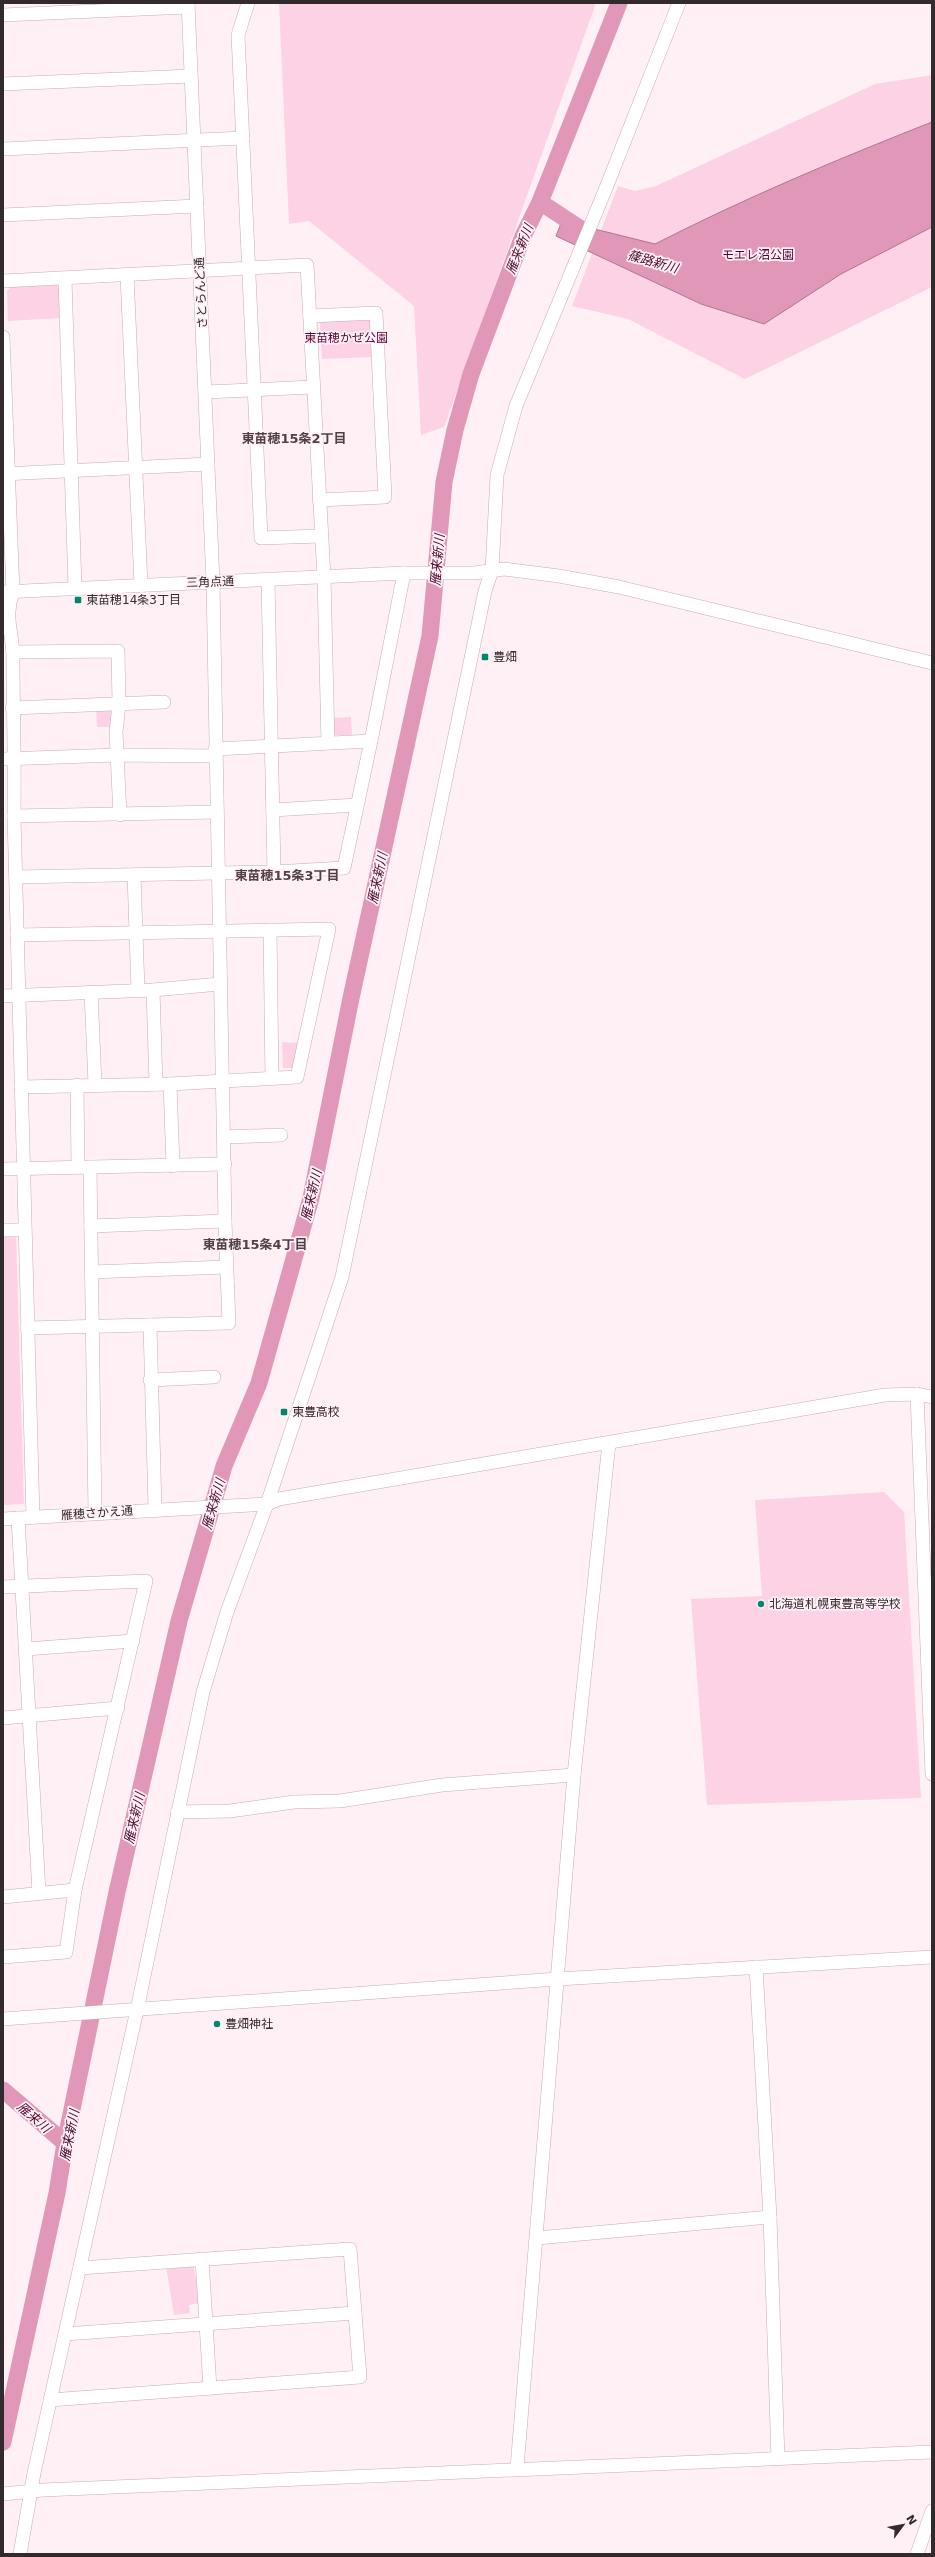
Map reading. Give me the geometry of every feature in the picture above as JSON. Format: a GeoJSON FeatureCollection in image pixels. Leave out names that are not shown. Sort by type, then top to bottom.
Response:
{"type":"FeatureCollection","features":[{"type":"Feature","properties":{"kind":"street"},"geometry":{"type":"LineString","coordinates":[[248,3],[238,35],[250,269],[261,538],[321,536]]}},
{"type":"Feature","properties":{"kind":"street"},"geometry":{"type":"LineString","coordinates":[[20,2554],[25,2491],[50,2400],[80,2268],[137,2010],[203,1692],[227,1612],[267,1504],[342,1277],[485,591],[492,570],[497,475],[503,448],[516,406],[604,194],[679,3]]}},
{"type":"Feature","properties":{"kind":"street"},"geometry":{"type":"LineString","coordinates":[[3,16],[188,5]]}},
{"type":"Feature","properties":{"kind":"street","name":"さとらんど通"},"geometry":{"type":"LineString","coordinates":[[150,1325],[229,1323],[225,1221],[225,1164],[215,753],[213,582],[206,392],[188,5]]}},
{"type":"Feature","properties":{"kind":"street"},"geometry":{"type":"LineString","coordinates":[[3,84],[191,76]]}},
{"type":"Feature","properties":{"kind":"street"},"geometry":{"type":"LineString","coordinates":[[3,149],[244,138]]}},
{"type":"Feature","properties":{"kind":"street"},"geometry":{"type":"LineString","coordinates":[[3,215],[197,206]]}},
{"type":"Feature","properties":{"kind":"street"},"geometry":{"type":"LineString","coordinates":[[3,281],[200,272],[307,265],[324,577],[328,743]]}},
{"type":"Feature","properties":{"kind":"street"},"geometry":{"type":"LineString","coordinates":[[127,275],[141,584]]}},
{"type":"Feature","properties":{"kind":"street"},"geometry":{"type":"LineString","coordinates":[[65,278],[73,470],[75,588]]}},
{"type":"Feature","properties":{"kind":"street"},"geometry":{"type":"LineString","coordinates":[[310,316],[376,313],[385,497],[320,500]]}},
{"type":"Feature","properties":{"kind":"street"},"geometry":{"type":"LineString","coordinates":[[3,337],[8,592],[7,607],[13,652],[9,759],[14,816],[16,877],[21,1087],[25,1168],[24,1230],[33,1517]]}},
{"type":"Feature","properties":{"kind":"street"},"geometry":{"type":"LineString","coordinates":[[206,392],[313,386]]}},
{"type":"Feature","properties":{"kind":"street"},"geometry":{"type":"LineString","coordinates":[[6,474],[208,464]]}},
{"type":"Feature","properties":{"kind":"street"},"geometry":{"type":"LineString","coordinates":[[492,570],[559,576],[619,587],[932,663]]}},
{"type":"Feature","properties":{"kind":"street","name":"三角点通"},"geometry":{"type":"LineString","coordinates":[[8,592],[141,584],[492,570]]}},
{"type":"Feature","properties":{"kind":"street"},"geometry":{"type":"LineString","coordinates":[[16,877],[274,872],[344,868],[410,573]]}},
{"type":"Feature","properties":{"kind":"street"},"geometry":{"type":"LineString","coordinates":[[268,580],[274,872]]}},
{"type":"Feature","properties":{"kind":"street"},"geometry":{"type":"LineString","coordinates":[[13,652],[118,651],[119,704],[116,732],[120,815]]}},
{"type":"Feature","properties":{"kind":"street"},"geometry":{"type":"LineString","coordinates":[[12,708],[164,702]]}},
{"type":"Feature","properties":{"kind":"street"},"geometry":{"type":"LineString","coordinates":[[9,759],[215,753],[271,745],[372,741]]}},
{"type":"Feature","properties":{"kind":"street"},"geometry":{"type":"LineString","coordinates":[[272,810],[357,805]]}},
{"type":"Feature","properties":{"kind":"street"},"geometry":{"type":"LineString","coordinates":[[14,816],[217,812]]}},
{"type":"Feature","properties":{"kind":"street"},"geometry":{"type":"LineString","coordinates":[[134,875],[134,933],[138,990]]}},
{"type":"Feature","properties":{"kind":"street"},"geometry":{"type":"LineString","coordinates":[[17,935],[329,929],[297,1077],[170,1084],[95,1084],[21,1087]]}},
{"type":"Feature","properties":{"kind":"street"},"geometry":{"type":"LineString","coordinates":[[270,930],[272,1078]]}},
{"type":"Feature","properties":{"kind":"street"},"geometry":{"type":"LineString","coordinates":[[3,996],[153,990],[220,984]]}},
{"type":"Feature","properties":{"kind":"street"},"geometry":{"type":"LineString","coordinates":[[153,990],[156,1084]]}},
{"type":"Feature","properties":{"kind":"street"},"geometry":{"type":"LineString","coordinates":[[91,992],[95,1084]]}},
{"type":"Feature","properties":{"kind":"street"},"geometry":{"type":"LineString","coordinates":[[170,1084],[173,1166]]}},
{"type":"Feature","properties":{"kind":"street"},"geometry":{"type":"LineString","coordinates":[[76,1085],[91,1226],[95,1513]]}},
{"type":"Feature","properties":{"kind":"street"},"geometry":{"type":"LineString","coordinates":[[224,1137],[281,1135]]}},
{"type":"Feature","properties":{"kind":"street"},"geometry":{"type":"LineString","coordinates":[[3,1169],[225,1164]]}},
{"type":"Feature","properties":{"kind":"street"},"geometry":{"type":"LineString","coordinates":[[91,1226],[225,1221]]}},
{"type":"Feature","properties":{"kind":"street"},"geometry":{"type":"LineString","coordinates":[[3,1230],[24,1230]]}},
{"type":"Feature","properties":{"kind":"street"},"geometry":{"type":"LineString","coordinates":[[92,1272],[226,1267]]}},
{"type":"Feature","properties":{"kind":"street"},"geometry":{"type":"LineString","coordinates":[[27,1328],[150,1325],[150,1380],[155,1509]]}},
{"type":"Feature","properties":{"kind":"street"},"geometry":{"type":"LineString","coordinates":[[150,1380],[214,1377]]}},
{"type":"Feature","properties":{"kind":"street"},"geometry":{"type":"LineString","coordinates":[[267,1504],[279,1499],[885,1395],[918,1394],[932,1397]]}},
{"type":"Feature","properties":{"kind":"street"},"geometry":{"type":"LineString","coordinates":[[918,1394],[932,1774]]}},
{"type":"Feature","properties":{"kind":"street"},"geometry":{"type":"LineString","coordinates":[[517,2468],[574,1775],[609,1443]]}},
{"type":"Feature","properties":{"kind":"street","name":"雁穂さかえ通"},"geometry":{"type":"LineString","coordinates":[[3,1519],[192,1506],[267,1504]]}},
{"type":"Feature","properties":{"kind":"street"},"geometry":{"type":"LineString","coordinates":[[18,1518],[39,1893]]}},
{"type":"Feature","properties":{"kind":"street"},"geometry":{"type":"LineString","coordinates":[[3,1587],[146,1580],[76,1890],[66,1952],[3,1957]]}},
{"type":"Feature","properties":{"kind":"street"},"geometry":{"type":"LineString","coordinates":[[26,1649],[133,1641]]}},
{"type":"Feature","properties":{"kind":"street"},"geometry":{"type":"LineString","coordinates":[[3,1718],[118,1708]]}},
{"type":"Feature","properties":{"kind":"street"},"geometry":{"type":"LineString","coordinates":[[177,1812],[230,1811],[294,1802],[340,1801],[442,1785],[574,1775]]}},
{"type":"Feature","properties":{"kind":"street"},"geometry":{"type":"LineString","coordinates":[[3,1896],[76,1890]]}},
{"type":"Feature","properties":{"kind":"street"},"geometry":{"type":"LineString","coordinates":[[3,2020],[558,1979],[932,1957]]}},
{"type":"Feature","properties":{"kind":"street"},"geometry":{"type":"LineString","coordinates":[[756,1967],[770,2217],[778,2459]]}},
{"type":"Feature","properties":{"kind":"street"},"geometry":{"type":"LineString","coordinates":[[537,2238],[770,2217]]}},
{"type":"Feature","properties":{"kind":"street"},"geometry":{"type":"LineString","coordinates":[[50,2400],[360,2377],[350,2249],[80,2268]]}},
{"type":"Feature","properties":{"kind":"street"},"geometry":{"type":"LineString","coordinates":[[202,2259],[210,2388]]}},
{"type":"Feature","properties":{"kind":"street"},"geometry":{"type":"LineString","coordinates":[[65,2334],[355,2313]]}},
{"type":"Feature","properties":{"kind":"street"},"geometry":{"type":"LineString","coordinates":[[3,2494],[25,2491],[517,2468],[932,2452]]}},
{"type":"Feature","properties":{"kind":"street"},"geometry":{"type":"LineString","coordinates":[[917,2554],[928,2534],[932,2511]]}},
{"type":"Feature","properties":{"kind":"green space"},"geometry":{"type":"Polygon","coordinates":[[[279,3],[596,3],[444,427],[421,435],[414,306],[309,221],[289,224],[279,3]]]}},
{"type":"Feature","properties":{"kind":"green space","name":"モエレ沼公園"},"geometry":{"type":"Polygon","coordinates":[[[932,75],[932,287],[745,379],[628,319],[572,306],[618,186],[635,191],[656,186],[875,84],[932,75]]]}},
{"type":"Feature","properties":{"kind":"green space"},"geometry":{"type":"Polygon","coordinates":[[[57,285],[59,288],[60,318],[8,321],[7,291],[11,287],[57,285]]]}},
{"type":"Feature","properties":{"kind":"green space","name":"東苗穂かぜ公園"},"geometry":{"type":"Polygon","coordinates":[[[365,317],[371,322],[373,357],[322,359],[320,322],[324,318],[365,317]]]}},
{"type":"Feature","properties":{"kind":"green space"},"geometry":{"type":"Polygon","coordinates":[[[96,710],[111,710],[111,727],[97,727],[96,710]]]}},
{"type":"Feature","properties":{"kind":"green space"},"geometry":{"type":"Polygon","coordinates":[[[351,717],[352,735],[334,735],[333,718],[351,717]]]}},
{"type":"Feature","properties":{"kind":"green space"},"geometry":{"type":"Polygon","coordinates":[[[282,1042],[299,1043],[292,1068],[283,1068],[282,1042]]]}},
{"type":"Feature","properties":{"kind":"green space"},"geometry":{"type":"Polygon","coordinates":[[[3,1234],[16,1234],[24,1504],[3,1505],[3,1234]]]}},
{"type":"Feature","properties":{"kind":"green space","name":"北海道札幌東豊高等学校"},"geometry":{"type":"Polygon","coordinates":[[[884,1492],[904,1512],[921,1798],[707,1805],[691,1599],[762,1596],[755,1500],[884,1492]]]}},
{"type":"Feature","properties":{"kind":"green space"},"geometry":{"type":"Polygon","coordinates":[[[193,2263],[200,2303],[189,2305],[190,2313],[174,2315],[166,2266],[193,2263]]]}},
{"type":"Feature","properties":{"kind":"water"},"geometry":{"type":"Polygon","coordinates":[[[932,122],[932,227],[841,274],[764,324],[701,304],[556,236],[562,221],[655,244],[792,180],[932,122]]]}},
{"type":"Feature","properties":{"kind":"waterway","name":"雁来新川"},"geometry":{"type":"LineString","coordinates":[[3,2442],[57,2193],[65,2143],[117,1892],[179,1621],[224,1466],[259,1383],[311,1198],[351,998],[430,636],[444,482],[455,430],[471,374],[523,236],[540,202],[619,3]]}},
{"type":"Feature","properties":{"kind":"waterway","name":"篠路新川"},"geometry":{"type":"LineString","coordinates":[[540,202],[590,235]]}},
{"type":"Feature","properties":{"kind":"waterway","name":"雁来川"},"geometry":{"type":"LineString","coordinates":[[3,2090],[65,2143]]}},
{"type":"Feature","properties":{"kind":"place","name":"東苗穂14条3丁目"},"geometry":{"type":"Point","coordinates":[78,600]}},
{"type":"Feature","properties":{"kind":"place","name":"豊畑"},"geometry":{"type":"Point","coordinates":[485,657]}},
{"type":"Feature","properties":{"kind":"place","name":"東豊高校"},"geometry":{"type":"Point","coordinates":[284,1412]}},
{"type":"Feature","properties":{"kind":"place","name":"北海道札幌東豊高等学校"},"geometry":{"type":"Point","coordinates":[761,1604]}},
{"type":"Feature","properties":{"kind":"place","name":"豊畑神社"},"geometry":{"type":"Point","coordinates":[217,2024]}},
{"type":"Feature","properties":{"kind":"district","name":"東苗穂15条2丁目"},"geometry":{"type":"Point","coordinates":[294,438]}},
{"type":"Feature","properties":{"kind":"district","name":"東苗穂15条3丁目"},"geometry":{"type":"Point","coordinates":[287,875]}},
{"type":"Feature","properties":{"kind":"district","name":"東苗穂15条4丁目"},"geometry":{"type":"Point","coordinates":[255,1244]}}]}
